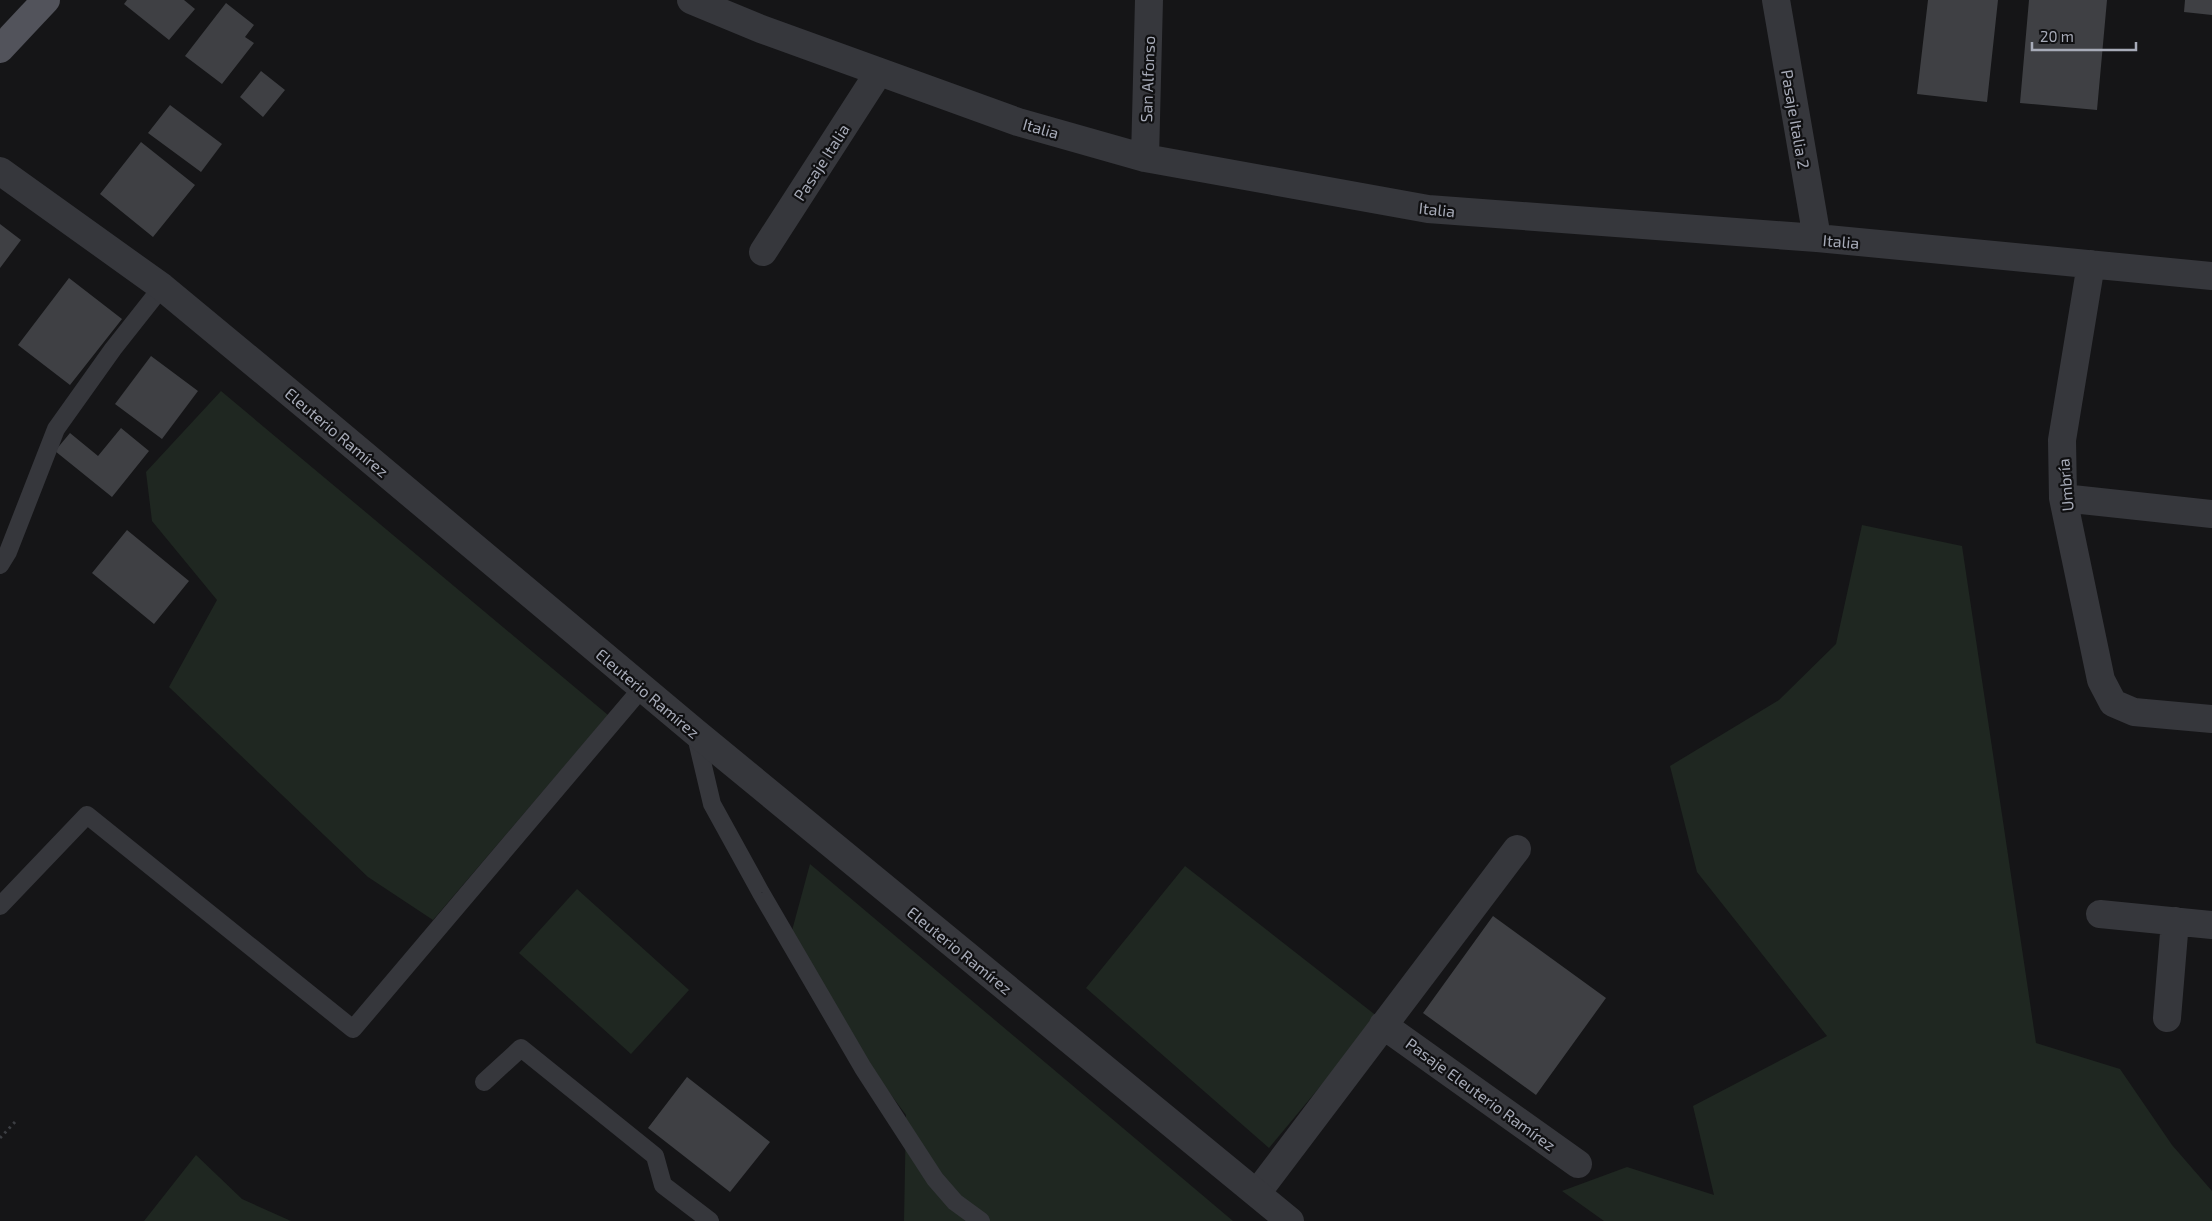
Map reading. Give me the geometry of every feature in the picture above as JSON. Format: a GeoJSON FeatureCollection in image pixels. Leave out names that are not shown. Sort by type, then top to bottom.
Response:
{"type":"FeatureCollection","features":[{"type":"Feature","properties":{"kind":"main road"},"geometry":{"type":"LineString","coordinates":[[0,48],[46,0]]}},
{"type":"Feature","properties":{"kind":"street","name":"Italia"},"geometry":{"type":"LineString","coordinates":[[691,0],[761,29],[1018,122],[1145,158],[1428,209],[1817,238],[2212,276]]}},
{"type":"Feature","properties":{"kind":"street","name":"San Alfonso"},"geometry":{"type":"LineString","coordinates":[[1145,158],[1150,0]]}},
{"type":"Feature","properties":{"kind":"street","name":"Pasaje Italia 2"},"geometry":{"type":"LineString","coordinates":[[1776,0],[1817,238]]}},
{"type":"Feature","properties":{"kind":"street","name":"Pasaje Italia"},"geometry":{"type":"LineString","coordinates":[[763,252],[879,72]]}},
{"type":"Feature","properties":{"kind":"street","name":"Eleuterio Ramírez"},"geometry":{"type":"LineString","coordinates":[[0,171],[162,287],[695,732],[1290,1221]]}},
{"type":"Feature","properties":{"kind":"street","name":"Umbría"},"geometry":{"type":"LineString","coordinates":[[2090,264],[2062,440],[2063,498],[2101,680],[2113,703],[2134,712],[2212,718]]}},
{"type":"Feature","properties":{"kind":"street"},"geometry":{"type":"LineString","coordinates":[[2063,498],[2212,514]]}},
{"type":"Feature","properties":{"kind":"street"},"geometry":{"type":"LineString","coordinates":[[1257,1193],[1517,849]]}},
{"type":"Feature","properties":{"kind":"street"},"geometry":{"type":"LineString","coordinates":[[2100,914],[2212,925]]}},
{"type":"Feature","properties":{"kind":"street"},"geometry":{"type":"LineString","coordinates":[[2167,1018],[2175,922]]}},
{"type":"Feature","properties":{"kind":"street","name":"Pasaje Eleuterio Ramírez"},"geometry":{"type":"LineString","coordinates":[[1383,1025],[1578,1164]]}},
{"type":"Feature","properties":{"kind":"lane"},"geometry":{"type":"LineString","coordinates":[[0,565],[8,552],[56,429],[113,349],[162,287]]}},
{"type":"Feature","properties":{"kind":"lane"},"geometry":{"type":"LineString","coordinates":[[0,906],[87,815],[353,1029],[642,688]]}},
{"type":"Feature","properties":{"kind":"lane"},"geometry":{"type":"LineString","coordinates":[[695,732],[712,804],[766,902],[863,1068],[935,1179],[955,1202],[981,1221]]}},
{"type":"Feature","properties":{"kind":"lane"},"geometry":{"type":"LineString","coordinates":[[484,1082],[521,1048],[655,1156],[663,1185],[710,1221]]}},
{"type":"Feature","properties":{"kind":"path"},"geometry":{"type":"LineString","coordinates":[[0,1138],[15,1122]]}},
{"type":"Feature","properties":{"kind":"shaded area"},"geometry":{"type":"Polygon","coordinates":[[[221,391],[608,715],[433,920],[368,877],[169,687],[217,600],[152,521],[146,472],[221,391]]]}},
{"type":"Feature","properties":{"kind":"shaded area"},"geometry":{"type":"Polygon","coordinates":[[[1862,525],[1962,546],[2036,1043],[2120,1069],[2172,1145],[2212,1191],[2212,1221],[1604,1221],[1562,1191],[1627,1167],[1714,1195],[1693,1106],[1827,1036],[1697,872],[1670,766],[1779,700],[1836,644],[1862,525]]]}},
{"type":"Feature","properties":{"kind":"shaded area"},"geometry":{"type":"Polygon","coordinates":[[[810,864],[1233,1221],[904,1221],[906,1115],[854,1045],[790,938],[810,864]]]}},
{"type":"Feature","properties":{"kind":"shaded area"},"geometry":{"type":"Polygon","coordinates":[[[1185,866],[1378,1017],[1269,1148],[1086,988],[1185,866]]]}},
{"type":"Feature","properties":{"kind":"shaded area"},"geometry":{"type":"Polygon","coordinates":[[[577,889],[689,990],[631,1054],[519,953],[577,889]]]}},
{"type":"Feature","properties":{"kind":"shaded area"},"geometry":{"type":"Polygon","coordinates":[[[196,1155],[242,1199],[291,1221],[144,1221],[196,1155]]]}},
{"type":"Feature","properties":{"kind":"building"},"geometry":{"type":"Polygon","coordinates":[[[127,0],[184,0],[195,9],[169,40],[124,4],[127,0]]]}},
{"type":"Feature","properties":{"kind":"building"},"geometry":{"type":"Polygon","coordinates":[[[1928,0],[1998,0],[1987,102],[1917,94],[1928,0]]]}},
{"type":"Feature","properties":{"kind":"building"},"geometry":{"type":"Polygon","coordinates":[[[2029,0],[2107,0],[2097,110],[2020,103],[2029,0]]]}},
{"type":"Feature","properties":{"kind":"building"},"geometry":{"type":"Polygon","coordinates":[[[2185,0],[2212,0],[2212,15],[2184,12],[2185,0]]]}},
{"type":"Feature","properties":{"kind":"building"},"geometry":{"type":"Polygon","coordinates":[[[226,3],[254,25],[245,37],[254,43],[222,84],[185,56],[226,3]]]}},
{"type":"Feature","properties":{"kind":"building"},"geometry":{"type":"Polygon","coordinates":[[[261,71],[285,90],[263,117],[240,97],[261,71]]]}},
{"type":"Feature","properties":{"kind":"building"},"geometry":{"type":"Polygon","coordinates":[[[170,105],[222,144],[201,172],[148,133],[170,105]]]}},
{"type":"Feature","properties":{"kind":"building"},"geometry":{"type":"Polygon","coordinates":[[[141,142],[195,185],[153,237],[100,194],[141,142]]]}},
{"type":"Feature","properties":{"kind":"building"},"geometry":{"type":"Polygon","coordinates":[[[0,224],[21,240],[0,268],[0,224]]]}},
{"type":"Feature","properties":{"kind":"building"},"geometry":{"type":"Polygon","coordinates":[[[69,278],[122,319],[70,385],[18,345],[69,278]]]}},
{"type":"Feature","properties":{"kind":"building"},"geometry":{"type":"Polygon","coordinates":[[[151,356],[198,391],[162,439],[115,404],[151,356]]]}},
{"type":"Feature","properties":{"kind":"building"},"geometry":{"type":"Polygon","coordinates":[[[121,428],[149,451],[112,497],[55,451],[70,433],[98,456],[121,428]]]}},
{"type":"Feature","properties":{"kind":"building"},"geometry":{"type":"Polygon","coordinates":[[[127,530],[189,581],[154,624],[92,573],[127,530]]]}},
{"type":"Feature","properties":{"kind":"building"},"geometry":{"type":"Polygon","coordinates":[[[1493,916],[1606,998],[1536,1095],[1423,1013],[1493,916]]]}},
{"type":"Feature","properties":{"kind":"building"},"geometry":{"type":"Polygon","coordinates":[[[687,1077],[770,1142],[730,1192],[648,1128],[687,1077]]]}}]}
